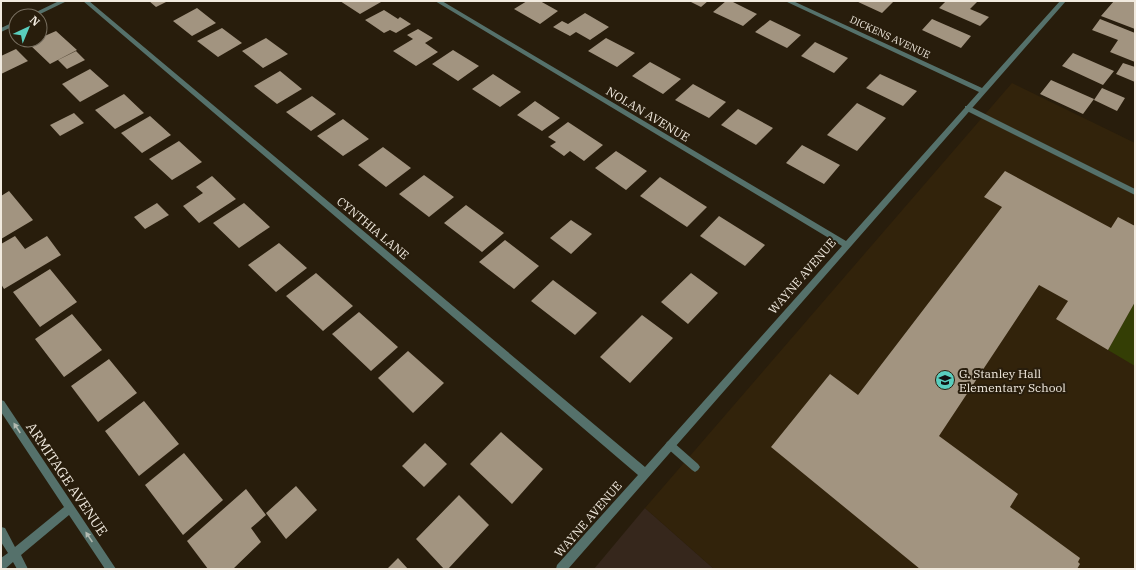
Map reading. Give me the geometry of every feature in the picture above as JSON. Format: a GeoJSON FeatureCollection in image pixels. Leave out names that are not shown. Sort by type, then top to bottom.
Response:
{"type":"FeatureCollection","features":[{"type":"Feature","properties":{"kind":"street"},"geometry":{"type":"LineString","coordinates":[[48,8],[64,1]]}},
{"type":"Feature","properties":{"kind":"street","name":"CYNTHIA LANE"},"geometry":{"type":"LineString","coordinates":[[86,1],[645,474]]}},
{"type":"Feature","properties":{"kind":"street","name":"NOLAN AVENUE"},"geometry":{"type":"LineString","coordinates":[[438,1],[846,245]]}},
{"type":"Feature","properties":{"kind":"street","name":"DICKENS AVENUE"},"geometry":{"type":"LineString","coordinates":[[788,1],[983,91]]}},
{"type":"Feature","properties":{"kind":"street","name":"WAYNE AVENUE"},"geometry":{"type":"LineString","coordinates":[[561,569],[1063,1]]}},
{"type":"Feature","properties":{"kind":"street"},"geometry":{"type":"LineString","coordinates":[[968,108],[1135,192]]}},
{"type":"Feature","properties":{"kind":"street","name":"ARMITAGE AVENUE"},"geometry":{"type":"LineString","coordinates":[[1,404],[111,569]]}},
{"type":"Feature","properties":{"kind":"street"},"geometry":{"type":"LineString","coordinates":[[670,445],[695,467]]}},
{"type":"Feature","properties":{"kind":"street"},"geometry":{"type":"LineString","coordinates":[[1,565],[70,508]]}},
{"type":"Feature","properties":{"kind":"street"},"geometry":{"type":"LineString","coordinates":[[1,532],[23,569]]}},
{"type":"Feature","properties":{"kind":"shaded area","name":"G. Stanley Hall Elementary School"},"geometry":{"type":"Polygon","coordinates":[[[1012,83],[1135,143],[1135,569],[714,569],[645,508],[1012,83]]]}},
{"type":"Feature","properties":{"kind":"shaded area"},"geometry":{"type":"Polygon","coordinates":[[[645,508],[714,569],[594,569],[645,508]]]}},
{"type":"Feature","properties":{"kind":"green space"},"geometry":{"type":"Polygon","coordinates":[[[1135,302],[1135,366],[1108,350],[1135,302]]]}},
{"type":"Feature","properties":{"kind":"building"},"geometry":{"type":"Polygon","coordinates":[[[149,1],[168,1],[156,7],[149,1]]]}},
{"type":"Feature","properties":{"kind":"building"},"geometry":{"type":"Polygon","coordinates":[[[340,1],[379,1],[381,2],[360,14],[340,1]]]}},
{"type":"Feature","properties":{"kind":"building"},"geometry":{"type":"Polygon","coordinates":[[[527,1],[540,1],[558,11],[540,24],[514,9],[527,1]]]}},
{"type":"Feature","properties":{"kind":"building"},"geometry":{"type":"Polygon","coordinates":[[[689,1],[708,1],[701,7],[689,1]]]}},
{"type":"Feature","properties":{"kind":"building"},"geometry":{"type":"Polygon","coordinates":[[[726,1],[731,1],[757,14],[743,26],[713,12],[726,1]]]}},
{"type":"Feature","properties":{"kind":"building"},"geometry":{"type":"Polygon","coordinates":[[[856,1],[894,1],[882,13],[856,1]]]}},
{"type":"Feature","properties":{"kind":"building"},"geometry":{"type":"Polygon","coordinates":[[[946,1],[978,1],[970,9],[989,17],[980,26],[939,8],[946,1]]]}},
{"type":"Feature","properties":{"kind":"building"},"geometry":{"type":"Polygon","coordinates":[[[1114,1],[1135,1],[1135,29],[1101,16],[1114,1]]]}},
{"type":"Feature","properties":{"kind":"building"},"geometry":{"type":"Polygon","coordinates":[[[197,8],[216,23],[192,36],[173,21],[197,8]]]}},
{"type":"Feature","properties":{"kind":"building"},"geometry":{"type":"Polygon","coordinates":[[[384,10],[398,19],[400,17],[411,24],[396,33],[390,30],[384,33],[365,20],[384,10]]]}},
{"type":"Feature","properties":{"kind":"building"},"geometry":{"type":"Polygon","coordinates":[[[585,13],[609,27],[590,40],[576,32],[570,36],[553,27],[562,21],[568,24],[585,13]]]}},
{"type":"Feature","properties":{"kind":"building"},"geometry":{"type":"Polygon","coordinates":[[[932,19],[971,36],[961,48],[922,30],[932,19]]]}},
{"type":"Feature","properties":{"kind":"building"},"geometry":{"type":"Polygon","coordinates":[[[1100,19],[1135,33],[1135,62],[1110,52],[1118,40],[1092,30],[1100,19]]]}},
{"type":"Feature","properties":{"kind":"building"},"geometry":{"type":"Polygon","coordinates":[[[770,20],[801,35],[787,48],[755,32],[770,20]]]}},
{"type":"Feature","properties":{"kind":"building"},"geometry":{"type":"Polygon","coordinates":[[[222,28],[242,43],[218,57],[197,41],[222,28]]]}},
{"type":"Feature","properties":{"kind":"building"},"geometry":{"type":"Polygon","coordinates":[[[418,29],[433,38],[425,43],[438,52],[416,66],[393,51],[413,39],[407,35],[418,29]]]}},
{"type":"Feature","properties":{"kind":"building"},"geometry":{"type":"Polygon","coordinates":[[[56,31],[77,50],[50,64],[33,48],[48,48],[48,34],[56,31]]]}},
{"type":"Feature","properties":{"kind":"building"},"geometry":{"type":"Polygon","coordinates":[[[266,38],[288,54],[263,68],[242,51],[266,38]]]}},
{"type":"Feature","properties":{"kind":"building"},"geometry":{"type":"Polygon","coordinates":[[[606,38],[635,53],[617,67],[588,51],[606,38]]]}},
{"type":"Feature","properties":{"kind":"building"},"geometry":{"type":"Polygon","coordinates":[[[815,42],[848,58],[834,73],[801,56],[815,42]]]}},
{"type":"Feature","properties":{"kind":"building"},"geometry":{"type":"Polygon","coordinates":[[[16,49],[28,61],[1,74],[1,56],[16,49]]]}},
{"type":"Feature","properties":{"kind":"building"},"geometry":{"type":"Polygon","coordinates":[[[453,50],[479,66],[458,81],[432,64],[453,50]]]}},
{"type":"Feature","properties":{"kind":"building"},"geometry":{"type":"Polygon","coordinates":[[[76,51],[85,60],[67,69],[58,60],[76,51]]]}},
{"type":"Feature","properties":{"kind":"building"},"geometry":{"type":"Polygon","coordinates":[[[1073,53],[1114,71],[1103,85],[1062,66],[1073,53]]]}},
{"type":"Feature","properties":{"kind":"building"},"geometry":{"type":"Polygon","coordinates":[[[650,62],[681,79],[663,94],[632,76],[650,62]]]}},
{"type":"Feature","properties":{"kind":"building"},"geometry":{"type":"Polygon","coordinates":[[[1123,63],[1135,67],[1135,82],[1116,74],[1123,63]]]}},
{"type":"Feature","properties":{"kind":"building"},"geometry":{"type":"Polygon","coordinates":[[[90,69],[109,86],[80,102],[62,84],[90,69]]]}},
{"type":"Feature","properties":{"kind":"building"},"geometry":{"type":"Polygon","coordinates":[[[280,71],[302,89],[277,104],[254,86],[280,71]]]}},
{"type":"Feature","properties":{"kind":"building"},"geometry":{"type":"Polygon","coordinates":[[[493,74],[521,92],[500,107],[472,89],[493,74]]]}},
{"type":"Feature","properties":{"kind":"building"},"geometry":{"type":"Polygon","coordinates":[[[880,74],[917,91],[903,106],[866,88],[880,74]]]}},
{"type":"Feature","properties":{"kind":"building"},"geometry":{"type":"Polygon","coordinates":[[[1051,80],[1094,99],[1083,114],[1040,94],[1051,80]]]}},
{"type":"Feature","properties":{"kind":"building"},"geometry":{"type":"Polygon","coordinates":[[[693,84],[726,102],[709,118],[675,100],[693,84]]]}},
{"type":"Feature","properties":{"kind":"building"},"geometry":{"type":"Polygon","coordinates":[[[1102,88],[1125,98],[1117,111],[1094,100],[1102,88]]]}},
{"type":"Feature","properties":{"kind":"building"},"geometry":{"type":"Polygon","coordinates":[[[124,94],[144,113],[115,129],[95,110],[124,94]]]}},
{"type":"Feature","properties":{"kind":"building"},"geometry":{"type":"Polygon","coordinates":[[[312,96],[336,114],[311,131],[286,112],[312,96]]]}},
{"type":"Feature","properties":{"kind":"building"},"geometry":{"type":"Polygon","coordinates":[[[535,101],[560,118],[542,131],[517,115],[535,101]]]}},
{"type":"Feature","properties":{"kind":"building"},"geometry":{"type":"Polygon","coordinates":[[[857,103],[886,118],[857,151],[827,135],[857,103]]]}},
{"type":"Feature","properties":{"kind":"building"},"geometry":{"type":"Polygon","coordinates":[[[738,109],[773,128],[756,145],[721,125],[738,109]]]}},
{"type":"Feature","properties":{"kind":"building"},"geometry":{"type":"Polygon","coordinates":[[[74,113],[84,123],[60,136],[50,125],[74,113]]]}},
{"type":"Feature","properties":{"kind":"building"},"geometry":{"type":"Polygon","coordinates":[[[150,116],[171,135],[142,153],[121,133],[150,116]]]}},
{"type":"Feature","properties":{"kind":"building"},"geometry":{"type":"Polygon","coordinates":[[[343,119],[369,139],[343,156],[317,136],[343,119]]]}},
{"type":"Feature","properties":{"kind":"building"},"geometry":{"type":"Polygon","coordinates":[[[568,122],[603,145],[584,161],[570,151],[564,156],[550,146],[556,142],[548,137],[568,122]]]}},
{"type":"Feature","properties":{"kind":"building"},"geometry":{"type":"Polygon","coordinates":[[[179,141],[202,162],[172,180],[149,159],[179,141]]]}},
{"type":"Feature","properties":{"kind":"building"},"geometry":{"type":"Polygon","coordinates":[[[802,145],[840,165],[824,184],[786,163],[802,145]]]}},
{"type":"Feature","properties":{"kind":"building"},"geometry":{"type":"Polygon","coordinates":[[[383,147],[411,168],[386,187],[358,165],[383,147]]]}},
{"type":"Feature","properties":{"kind":"building"},"geometry":{"type":"Polygon","coordinates":[[[616,151],[647,171],[626,190],[595,168],[616,151]]]}},
{"type":"Feature","properties":{"kind":"building"},"geometry":{"type":"Polygon","coordinates":[[[1005,171],[1111,228],[1118,217],[1135,226],[1135,302],[1108,350],[1056,319],[1068,301],[1039,285],[939,436],[1018,494],[1010,507],[1080,558],[1078,562],[1080,564],[1077,569],[920,569],[771,447],[830,374],[858,395],[1002,207],[984,197],[1005,171]]]}},
{"type":"Feature","properties":{"kind":"building"},"geometry":{"type":"Polygon","coordinates":[[[424,175],[454,197],[429,217],[399,194],[424,175]]]}},
{"type":"Feature","properties":{"kind":"building"},"geometry":{"type":"Polygon","coordinates":[[[212,176],[236,199],[199,223],[183,206],[203,193],[196,187],[212,176]]]}},
{"type":"Feature","properties":{"kind":"building"},"geometry":{"type":"Polygon","coordinates":[[[660,177],[707,207],[687,227],[640,196],[660,177]]]}},
{"type":"Feature","properties":{"kind":"building"},"geometry":{"type":"Polygon","coordinates":[[[9,191],[33,220],[1,239],[1,196],[9,191]]]}},
{"type":"Feature","properties":{"kind":"building"},"geometry":{"type":"Polygon","coordinates":[[[157,203],[169,215],[145,229],[134,217],[157,203]]]}},
{"type":"Feature","properties":{"kind":"building"},"geometry":{"type":"Polygon","coordinates":[[[244,203],[270,227],[239,248],[213,223],[244,203]]]}},
{"type":"Feature","properties":{"kind":"building"},"geometry":{"type":"Polygon","coordinates":[[[466,205],[504,233],[482,252],[444,223],[466,205]]]}},
{"type":"Feature","properties":{"kind":"building"},"geometry":{"type":"Polygon","coordinates":[[[719,216],[765,245],[745,266],[700,236],[719,216]]]}},
{"type":"Feature","properties":{"kind":"building"},"geometry":{"type":"Polygon","coordinates":[[[571,220],[592,234],[571,254],[550,238],[571,220]]]}},
{"type":"Feature","properties":{"kind":"building"},"geometry":{"type":"Polygon","coordinates":[[[15,236],[25,249],[47,236],[61,255],[4,289],[1,284],[1,244],[15,236]]]}},
{"type":"Feature","properties":{"kind":"building"},"geometry":{"type":"Polygon","coordinates":[[[505,240],[539,266],[514,289],[479,262],[505,240]]]}},
{"type":"Feature","properties":{"kind":"building"},"geometry":{"type":"Polygon","coordinates":[[[279,243],[307,268],[276,292],[248,265],[279,243]]]}},
{"type":"Feature","properties":{"kind":"building"},"geometry":{"type":"Polygon","coordinates":[[[50,269],[77,302],[40,327],[13,292],[50,269]]]}},
{"type":"Feature","properties":{"kind":"building"},"geometry":{"type":"Polygon","coordinates":[[[316,273],[353,306],[323,331],[286,296],[316,273]]]}},
{"type":"Feature","properties":{"kind":"building"},"geometry":{"type":"Polygon","coordinates":[[[691,273],[718,293],[688,324],[661,302],[691,273]]]}},
{"type":"Feature","properties":{"kind":"building"},"geometry":{"type":"Polygon","coordinates":[[[553,280],[597,313],[575,335],[531,301],[553,280]]]}},
{"type":"Feature","properties":{"kind":"building"},"geometry":{"type":"Polygon","coordinates":[[[359,312],[398,347],[371,371],[332,334],[359,312]]]}},
{"type":"Feature","properties":{"kind":"building"},"geometry":{"type":"Polygon","coordinates":[[[72,314],[102,350],[64,377],[35,339],[72,314]]]}},
{"type":"Feature","properties":{"kind":"building"},"geometry":{"type":"Polygon","coordinates":[[[642,315],[673,338],[630,383],[600,357],[642,315]]]}},
{"type":"Feature","properties":{"kind":"building"},"geometry":{"type":"Polygon","coordinates":[[[408,351],[444,383],[413,413],[378,378],[408,351]]]}},
{"type":"Feature","properties":{"kind":"building"},"geometry":{"type":"Polygon","coordinates":[[[109,359],[137,393],[98,422],[71,386],[109,359]]]}},
{"type":"Feature","properties":{"kind":"building"},"geometry":{"type":"Polygon","coordinates":[[[144,401],[179,444],[139,476],[105,431],[144,401]]]}},
{"type":"Feature","properties":{"kind":"building"},"geometry":{"type":"Polygon","coordinates":[[[501,432],[543,469],[512,504],[470,464],[501,432]]]}},
{"type":"Feature","properties":{"kind":"building"},"geometry":{"type":"Polygon","coordinates":[[[425,443],[447,464],[424,487],[402,466],[425,443]]]}},
{"type":"Feature","properties":{"kind":"building"},"geometry":{"type":"Polygon","coordinates":[[[184,453],[223,500],[183,535],[145,485],[184,453]]]}},
{"type":"Feature","properties":{"kind":"building"},"geometry":{"type":"Polygon","coordinates":[[[296,486],[317,510],[286,539],[266,513],[296,486]]]}},
{"type":"Feature","properties":{"kind":"building"},"geometry":{"type":"Polygon","coordinates":[[[246,489],[266,515],[251,528],[261,542],[233,569],[208,569],[187,541],[246,489]]]}},
{"type":"Feature","properties":{"kind":"building"},"geometry":{"type":"Polygon","coordinates":[[[459,495],[489,525],[448,569],[444,569],[416,539],[459,495]]]}},
{"type":"Feature","properties":{"kind":"building"},"geometry":{"type":"Polygon","coordinates":[[[398,558],[408,569],[387,569],[398,558]]]}},
{"type":"Feature","properties":{"kind":"place","name":"G. Stanley Hall Elementary School"},"geometry":{"type":"Point","coordinates":[945,380]}}]}
